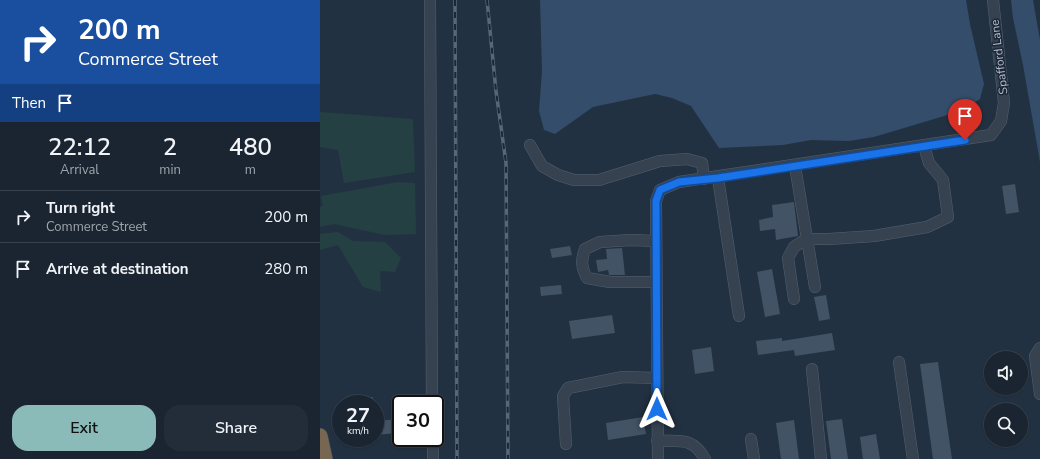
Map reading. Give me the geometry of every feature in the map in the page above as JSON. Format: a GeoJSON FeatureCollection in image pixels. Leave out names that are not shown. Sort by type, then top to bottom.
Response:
{"type":"FeatureCollection","features":[{"type":"Feature","properties":{"kind":"highway"},"geometry":{"type":"LineString","coordinates":[[320,436],[325,459]]}},
{"type":"Feature","properties":{"kind":"street"},"geometry":{"type":"LineString","coordinates":[[430,0],[432,395]]}},
{"type":"Feature","properties":{"kind":"street","name":"Spafford Lane"},"geometry":{"type":"LineString","coordinates":[[924,146],[992,135],[1000,120],[1004,103],[992,0]]}},
{"type":"Feature","properties":{"kind":"street"},"geometry":{"type":"LineString","coordinates":[[530,145],[542,166],[558,175],[574,180],[599,180],[660,160],[687,159],[702,163],[704,179]]}},
{"type":"Feature","properties":{"kind":"street"},"geometry":{"type":"LineString","coordinates":[[658,459],[656,201],[660,190],[679,182],[718,178],[924,146],[929,163],[943,180],[948,217],[927,227],[874,236],[829,240],[806,239],[794,247],[788,258],[794,299]]}},
{"type":"Feature","properties":{"kind":"street"},"geometry":{"type":"LineString","coordinates":[[795,166],[815,287]]}},
{"type":"Feature","properties":{"kind":"street"},"geometry":{"type":"LineString","coordinates":[[718,178],[739,316]]}},
{"type":"Feature","properties":{"kind":"street"},"geometry":{"type":"LineString","coordinates":[[656,241],[631,240],[600,242],[585,249],[581,259],[583,270],[587,278],[610,282],[656,282]]}},
{"type":"Feature","properties":{"kind":"street"},"geometry":{"type":"LineString","coordinates":[[1040,348],[1035,356],[1040,394]]}},
{"type":"Feature","properties":{"kind":"street"},"geometry":{"type":"LineString","coordinates":[[899,362],[913,459]]}},
{"type":"Feature","properties":{"kind":"street"},"geometry":{"type":"LineString","coordinates":[[812,369],[820,459]]}},
{"type":"Feature","properties":{"kind":"street"},"geometry":{"type":"LineString","coordinates":[[566,444],[563,396],[568,388],[623,377],[657,378]]}},
{"type":"Feature","properties":{"kind":"street"},"geometry":{"type":"LineString","coordinates":[[751,439],[754,459]]}},
{"type":"Feature","properties":{"kind":"street"},"geometry":{"type":"LineString","coordinates":[[657,441],[687,441],[700,451],[705,459]]}},
{"type":"Feature","properties":{"kind":"street"},"geometry":{"type":"LineString","coordinates":[[433,447],[433,459]]}},
{"type":"Feature","properties":{"kind":"green space"},"geometry":{"type":"Polygon","coordinates":[[[320,112],[413,119],[415,172],[344,183],[338,150],[320,147],[320,112]]]}},
{"type":"Feature","properties":{"kind":"green space"},"geometry":{"type":"Polygon","coordinates":[[[398,182],[415,183],[416,234],[385,235],[334,224],[320,227],[320,207],[323,206],[321,196],[398,182]]]}},
{"type":"Feature","properties":{"kind":"green space"},"geometry":{"type":"Polygon","coordinates":[[[338,232],[353,241],[385,242],[401,258],[395,272],[380,271],[381,292],[363,287],[338,245],[320,250],[320,234],[338,232]]]}},
{"type":"Feature","properties":{"kind":"water"},"geometry":{"type":"Polygon","coordinates":[[[540,0],[966,0],[984,84],[980,99],[961,111],[874,137],[849,141],[811,140],[783,145],[719,148],[691,106],[672,98],[655,94],[593,107],[555,134],[544,130],[539,111],[542,71],[540,0]]]}},
{"type":"Feature","properties":{"kind":"water"},"geometry":{"type":"Polygon","coordinates":[[[1011,0],[1033,0],[1040,40],[1040,162],[1013,18],[1011,0]]]}},
{"type":"Feature","properties":{"kind":"building"},"geometry":{"type":"Polygon","coordinates":[[[1015,184],[1019,212],[1006,214],[1002,186],[1015,184]]]}},
{"type":"Feature","properties":{"kind":"building"},"geometry":{"type":"Polygon","coordinates":[[[794,202],[798,236],[776,240],[775,229],[760,231],[759,220],[773,217],[772,205],[794,202]]]}},
{"type":"Feature","properties":{"kind":"building"},"geometry":{"type":"Polygon","coordinates":[[[570,246],[572,255],[552,258],[550,249],[570,246]]]}},
{"type":"Feature","properties":{"kind":"building"},"geometry":{"type":"Polygon","coordinates":[[[622,248],[625,275],[609,275],[608,270],[598,272],[596,260],[607,259],[606,249],[622,248]]]}},
{"type":"Feature","properties":{"kind":"building"},"geometry":{"type":"Polygon","coordinates":[[[772,269],[780,314],[765,317],[757,272],[772,269]]]}},
{"type":"Feature","properties":{"kind":"building"},"geometry":{"type":"Polygon","coordinates":[[[561,285],[562,294],[541,296],[540,287],[561,285]]]}},
{"type":"Feature","properties":{"kind":"building"},"geometry":{"type":"Polygon","coordinates":[[[826,295],[830,319],[819,321],[814,297],[826,295]]]}},
{"type":"Feature","properties":{"kind":"building"},"geometry":{"type":"Polygon","coordinates":[[[612,315],[615,333],[572,339],[569,321],[612,315]]]}},
{"type":"Feature","properties":{"kind":"building"},"geometry":{"type":"Polygon","coordinates":[[[832,333],[835,350],[795,356],[794,350],[758,355],[756,341],[782,338],[782,341],[832,333]]]}},
{"type":"Feature","properties":{"kind":"building"},"geometry":{"type":"Polygon","coordinates":[[[711,347],[714,371],[695,374],[692,350],[711,347]]]}},
{"type":"Feature","properties":{"kind":"building"},"geometry":{"type":"Polygon","coordinates":[[[938,362],[952,459],[933,459],[920,364],[938,362]]]}},
{"type":"Feature","properties":{"kind":"building"},"geometry":{"type":"Polygon","coordinates":[[[643,417],[646,434],[608,440],[606,423],[643,417]]]}},
{"type":"Feature","properties":{"kind":"building"},"geometry":{"type":"Polygon","coordinates":[[[842,419],[848,459],[831,459],[826,421],[842,419]]]}},
{"type":"Feature","properties":{"kind":"building"},"geometry":{"type":"Polygon","coordinates":[[[384,420],[392,420],[392,434],[384,434],[384,420]]]}},
{"type":"Feature","properties":{"kind":"building"},"geometry":{"type":"Polygon","coordinates":[[[794,420],[799,459],[781,459],[776,423],[794,420]]]}},
{"type":"Feature","properties":{"kind":"building"},"geometry":{"type":"Polygon","coordinates":[[[876,434],[880,459],[863,459],[860,437],[876,434]]]}},
{"type":"Feature","properties":{"kind":"railway"},"geometry":{"type":"LineString","coordinates":[[455,0],[457,459]]}},
{"type":"Feature","properties":{"kind":"railway"},"geometry":{"type":"LineString","coordinates":[[487,0],[496,91],[506,163],[508,459]]}},
{"type":"Feature","properties":{"kind":"route"},"geometry":{"type":"LineString","coordinates":[[657,409],[656,201],[660,190],[679,182],[718,178],[965,140]]}}]}
